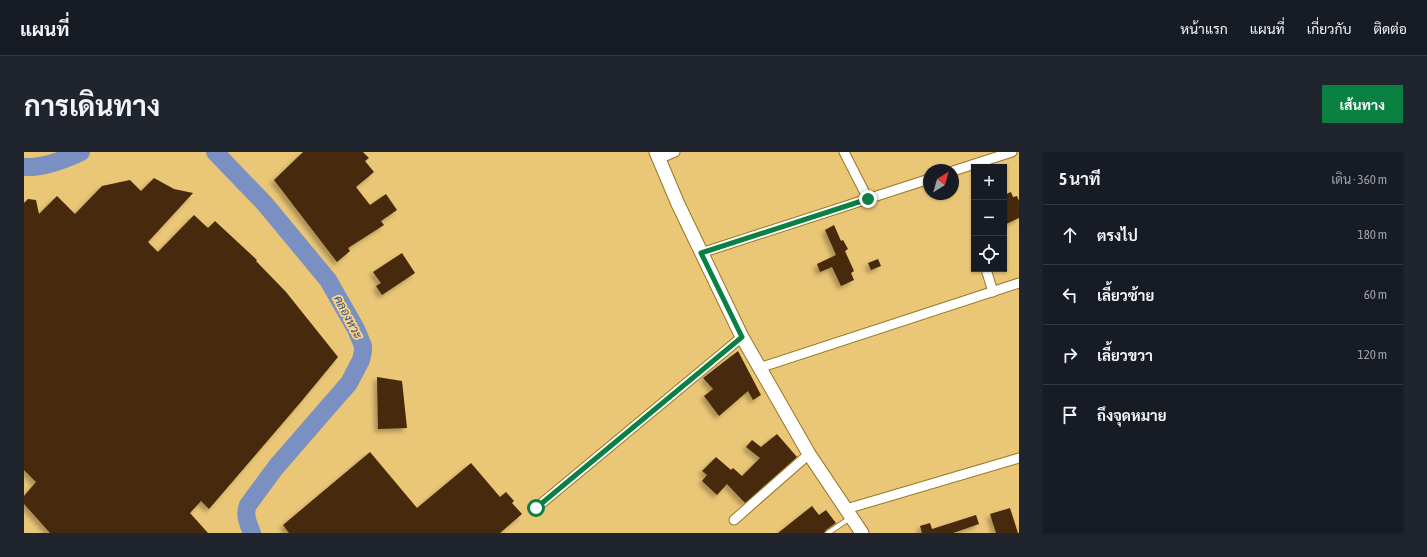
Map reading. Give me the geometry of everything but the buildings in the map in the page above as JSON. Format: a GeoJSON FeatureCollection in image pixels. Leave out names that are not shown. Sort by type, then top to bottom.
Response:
{"type":"FeatureCollection","features":[{"type":"Feature","properties":{"kind":"street"},"geometry":{"type":"LineString","coordinates":[[675,152],[657,156],[701,253],[742,337],[809,454],[862,533]]}},
{"type":"Feature","properties":{"kind":"street"},"geometry":{"type":"LineString","coordinates":[[844,152],[868,199]]}},
{"type":"Feature","properties":{"kind":"street"},"geometry":{"type":"LineString","coordinates":[[959,169],[1012,152]]}},
{"type":"Feature","properties":{"kind":"street"},"geometry":{"type":"LineString","coordinates":[[701,253],[923,181]]}},
{"type":"Feature","properties":{"kind":"street"},"geometry":{"type":"LineString","coordinates":[[987,272],[993,292]]}},
{"type":"Feature","properties":{"kind":"street"},"geometry":{"type":"LineString","coordinates":[[759,368],[1019,283]]}},
{"type":"Feature","properties":{"kind":"street"},"geometry":{"type":"LineString","coordinates":[[536,508],[742,337]]}},
{"type":"Feature","properties":{"kind":"street"},"geometry":{"type":"LineString","coordinates":[[734,520],[809,454]]}},
{"type":"Feature","properties":{"kind":"street"},"geometry":{"type":"LineString","coordinates":[[849,513],[1019,458]]}},
{"type":"Feature","properties":{"kind":"lane"},"geometry":{"type":"LineString","coordinates":[[828,533],[849,513]]}},
{"type":"Feature","properties":{"kind":"waterway","name":"คลองหวะ"},"geometry":{"type":"LineString","coordinates":[[24,167],[53,163],[81,152]]}},
{"type":"Feature","properties":{"kind":"waterway","name":"คลองหวะ"},"geometry":{"type":"LineString","coordinates":[[215,152],[265,204],[328,280],[356,329],[363,346],[361,360],[349,383],[276,467],[248,505],[246,516],[252,533]]}},
{"type":"Feature","properties":{"kind":"route"},"geometry":{"type":"LineString","coordinates":[[536,508],[742,337],[701,253],[868,199]]}}]}
